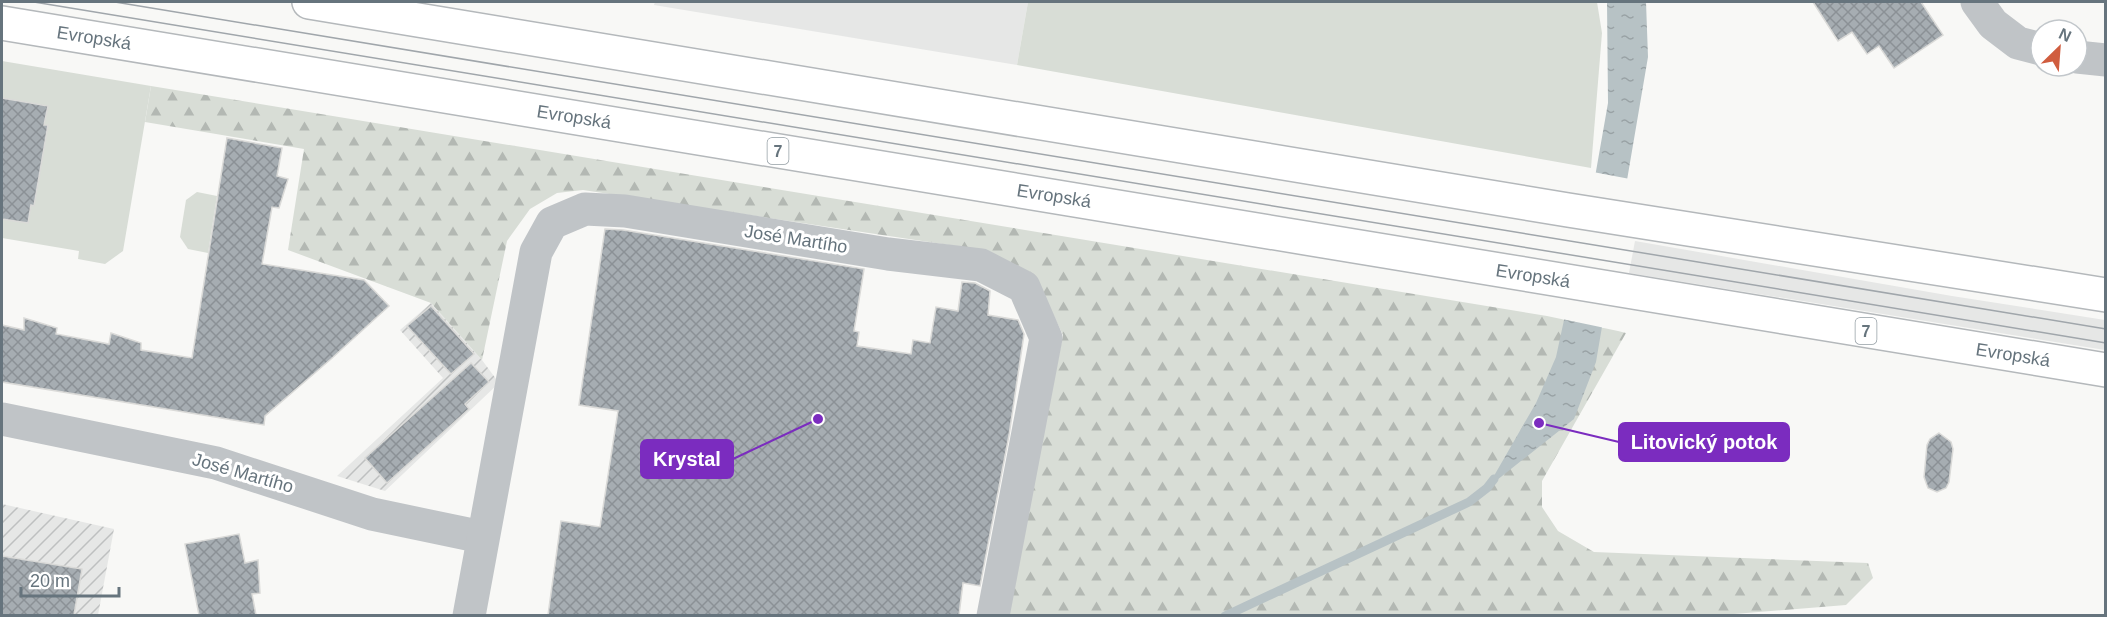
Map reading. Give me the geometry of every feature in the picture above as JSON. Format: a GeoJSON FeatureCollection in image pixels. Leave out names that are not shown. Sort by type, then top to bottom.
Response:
{"type":"FeatureCollection","features":[{"type":"Feature","properties":{"kind":"main road"},"geometry":{"type":"LineString","coordinates":[[309,2],[1568,210],[2106,295]]}},
{"type":"Feature","properties":{"kind":"main road","name":"Evropská"},"geometry":{"type":"LineString","coordinates":[[2,23],[2106,370]]}},
{"type":"Feature","properties":{"kind":"street"},"geometry":{"type":"LineString","coordinates":[[1977,2],[1993,24],[2018,43],[2029,46]]}},
{"type":"Feature","properties":{"kind":"street"},"geometry":{"type":"LineString","coordinates":[[2089,58],[2106,60]]}},
{"type":"Feature","properties":{"kind":"street","name":"José Martího"},"geometry":{"type":"LineString","coordinates":[[469,615],[536,252],[552,223],[585,209],[625,211],[888,254],[981,265],[1024,287],[1046,338],[993,615]]}},
{"type":"Feature","properties":{"kind":"street","name":"José Martího"},"geometry":{"type":"LineString","coordinates":[[2,419],[216,463],[372,514],[482,537]]}},
{"type":"Feature","properties":{"kind":"shaded area"},"geometry":{"type":"Polygon","coordinates":[[[655,2],[1028,2],[1017,65],[654,5],[655,2]]]}},
{"type":"Feature","properties":{"kind":"shaded area"},"geometry":{"type":"Polygon","coordinates":[[[1635,241],[2105,320],[2105,350],[1629,273],[1635,241]]]}},
{"type":"Feature","properties":{"kind":"shaded area"},"geometry":{"type":"Polygon","coordinates":[[[431,303],[482,360],[499,383],[385,491],[337,476],[443,378],[400,330],[431,303]]]}},
{"type":"Feature","properties":{"kind":"shaded area"},"geometry":{"type":"Polygon","coordinates":[[[2,504],[114,529],[98,615],[2,616],[2,504]]]}},
{"type":"Feature","properties":{"kind":"green space"},"geometry":{"type":"Polygon","coordinates":[[[1028,2],[1597,2],[1602,33],[1591,168],[1017,65],[1028,2]]]}},
{"type":"Feature","properties":{"kind":"green space"},"geometry":{"type":"Polygon","coordinates":[[[2,61],[151,86],[123,251],[105,264],[78,259],[79,251],[2,238],[2,219],[28,223],[31,205],[34,205],[48,126],[44,125],[47,107],[2,99],[2,61]]]}},
{"type":"Feature","properties":{"kind":"green space"},"geometry":{"type":"Polygon","coordinates":[[[151,86],[1547,316],[1626,333],[1542,481],[1542,507],[1558,531],[1594,552],[1868,563],[1873,578],[1846,605],[1722,615],[1006,615],[1063,335],[1036,279],[989,251],[583,190],[557,193],[530,209],[507,241],[482,360],[431,303],[288,250],[304,149],[145,122],[151,86]]]}},
{"type":"Feature","properties":{"kind":"green space"},"geometry":{"type":"Polygon","coordinates":[[[197,192],[217,196],[208,253],[188,249],[180,237],[186,200],[197,192]]]}},
{"type":"Feature","properties":{"kind":"water"},"geometry":{"type":"Polygon","coordinates":[[[1607,2],[1646,2],[1648,57],[1596,362],[1574,419],[1487,488],[1536,403],[1556,357],[1595,177],[1608,103],[1607,2]]]}},
{"type":"Feature","properties":{"kind":"pier"},"geometry":{"type":"Polygon","coordinates":[[[1593,172],[1630,179],[1605,328],[1562,319],[1593,172]]]}},
{"type":"Feature","properties":{"kind":"building"},"geometry":{"type":"Polygon","coordinates":[[[1813,2],[1921,2],[1943,35],[1894,68],[1879,46],[1867,54],[1852,32],[1838,41],[1813,2]]]}},
{"type":"Feature","properties":{"kind":"building"},"geometry":{"type":"Polygon","coordinates":[[[2,98],[48,106],[44,125],[48,125],[34,206],[31,205],[28,223],[2,219],[2,98]]]}},
{"type":"Feature","properties":{"kind":"building"},"geometry":{"type":"Polygon","coordinates":[[[227,138],[282,148],[277,176],[288,179],[279,208],[272,207],[262,264],[364,280],[389,306],[265,416],[264,425],[2,382],[2,325],[24,330],[24,318],[57,328],[56,334],[109,344],[111,333],[141,343],[141,350],[192,358],[227,138]]]}},
{"type":"Feature","properties":{"kind":"building"},"geometry":{"type":"Polygon","coordinates":[[[605,229],[864,269],[854,331],[859,332],[857,346],[911,354],[913,340],[930,343],[936,307],[958,311],[962,282],[975,283],[990,291],[988,315],[1018,320],[1024,334],[1009,435],[980,586],[963,583],[959,615],[548,615],[561,521],[600,527],[618,411],[579,405],[605,229]]]}},
{"type":"Feature","properties":{"kind":"building"},"geometry":{"type":"Polygon","coordinates":[[[431,306],[474,354],[451,374],[407,326],[431,306]]]}},
{"type":"Feature","properties":{"kind":"building"},"geometry":{"type":"Polygon","coordinates":[[[471,363],[489,382],[465,404],[469,409],[387,483],[365,458],[471,363]]]}},
{"type":"Feature","properties":{"kind":"building"},"geometry":{"type":"Polygon","coordinates":[[[1939,433],[1951,442],[1953,449],[1949,482],[1946,488],[1937,492],[1928,488],[1924,477],[1927,445],[1930,439],[1939,433]]]}},
{"type":"Feature","properties":{"kind":"building"},"geometry":{"type":"Polygon","coordinates":[[[239,534],[245,563],[258,560],[260,593],[252,594],[256,615],[199,615],[185,544],[239,534]]]}},
{"type":"Feature","properties":{"kind":"building"},"geometry":{"type":"Polygon","coordinates":[[[2,556],[82,569],[74,615],[2,615],[2,556]]]}},
{"type":"Feature","properties":{"kind":"waterway"},"geometry":{"type":"LineString","coordinates":[[1225,616],[1469,502],[1487,488],[1494,479]]}},
{"type":"Feature","properties":{"kind":"tram line"},"geometry":{"type":"LineString","coordinates":[[34,2],[2106,343]]}},
{"type":"Feature","properties":{"kind":"tram line"},"geometry":{"type":"LineString","coordinates":[[115,2],[2106,329]]}},
{"type":"Feature","properties":{"kind":"place","name":"Krystal"},"geometry":{"type":"Point","coordinates":[818,419]}},
{"type":"Feature","properties":{"kind":"place","name":"Litovický potok"},"geometry":{"type":"Point","coordinates":[1539,423]}}]}
